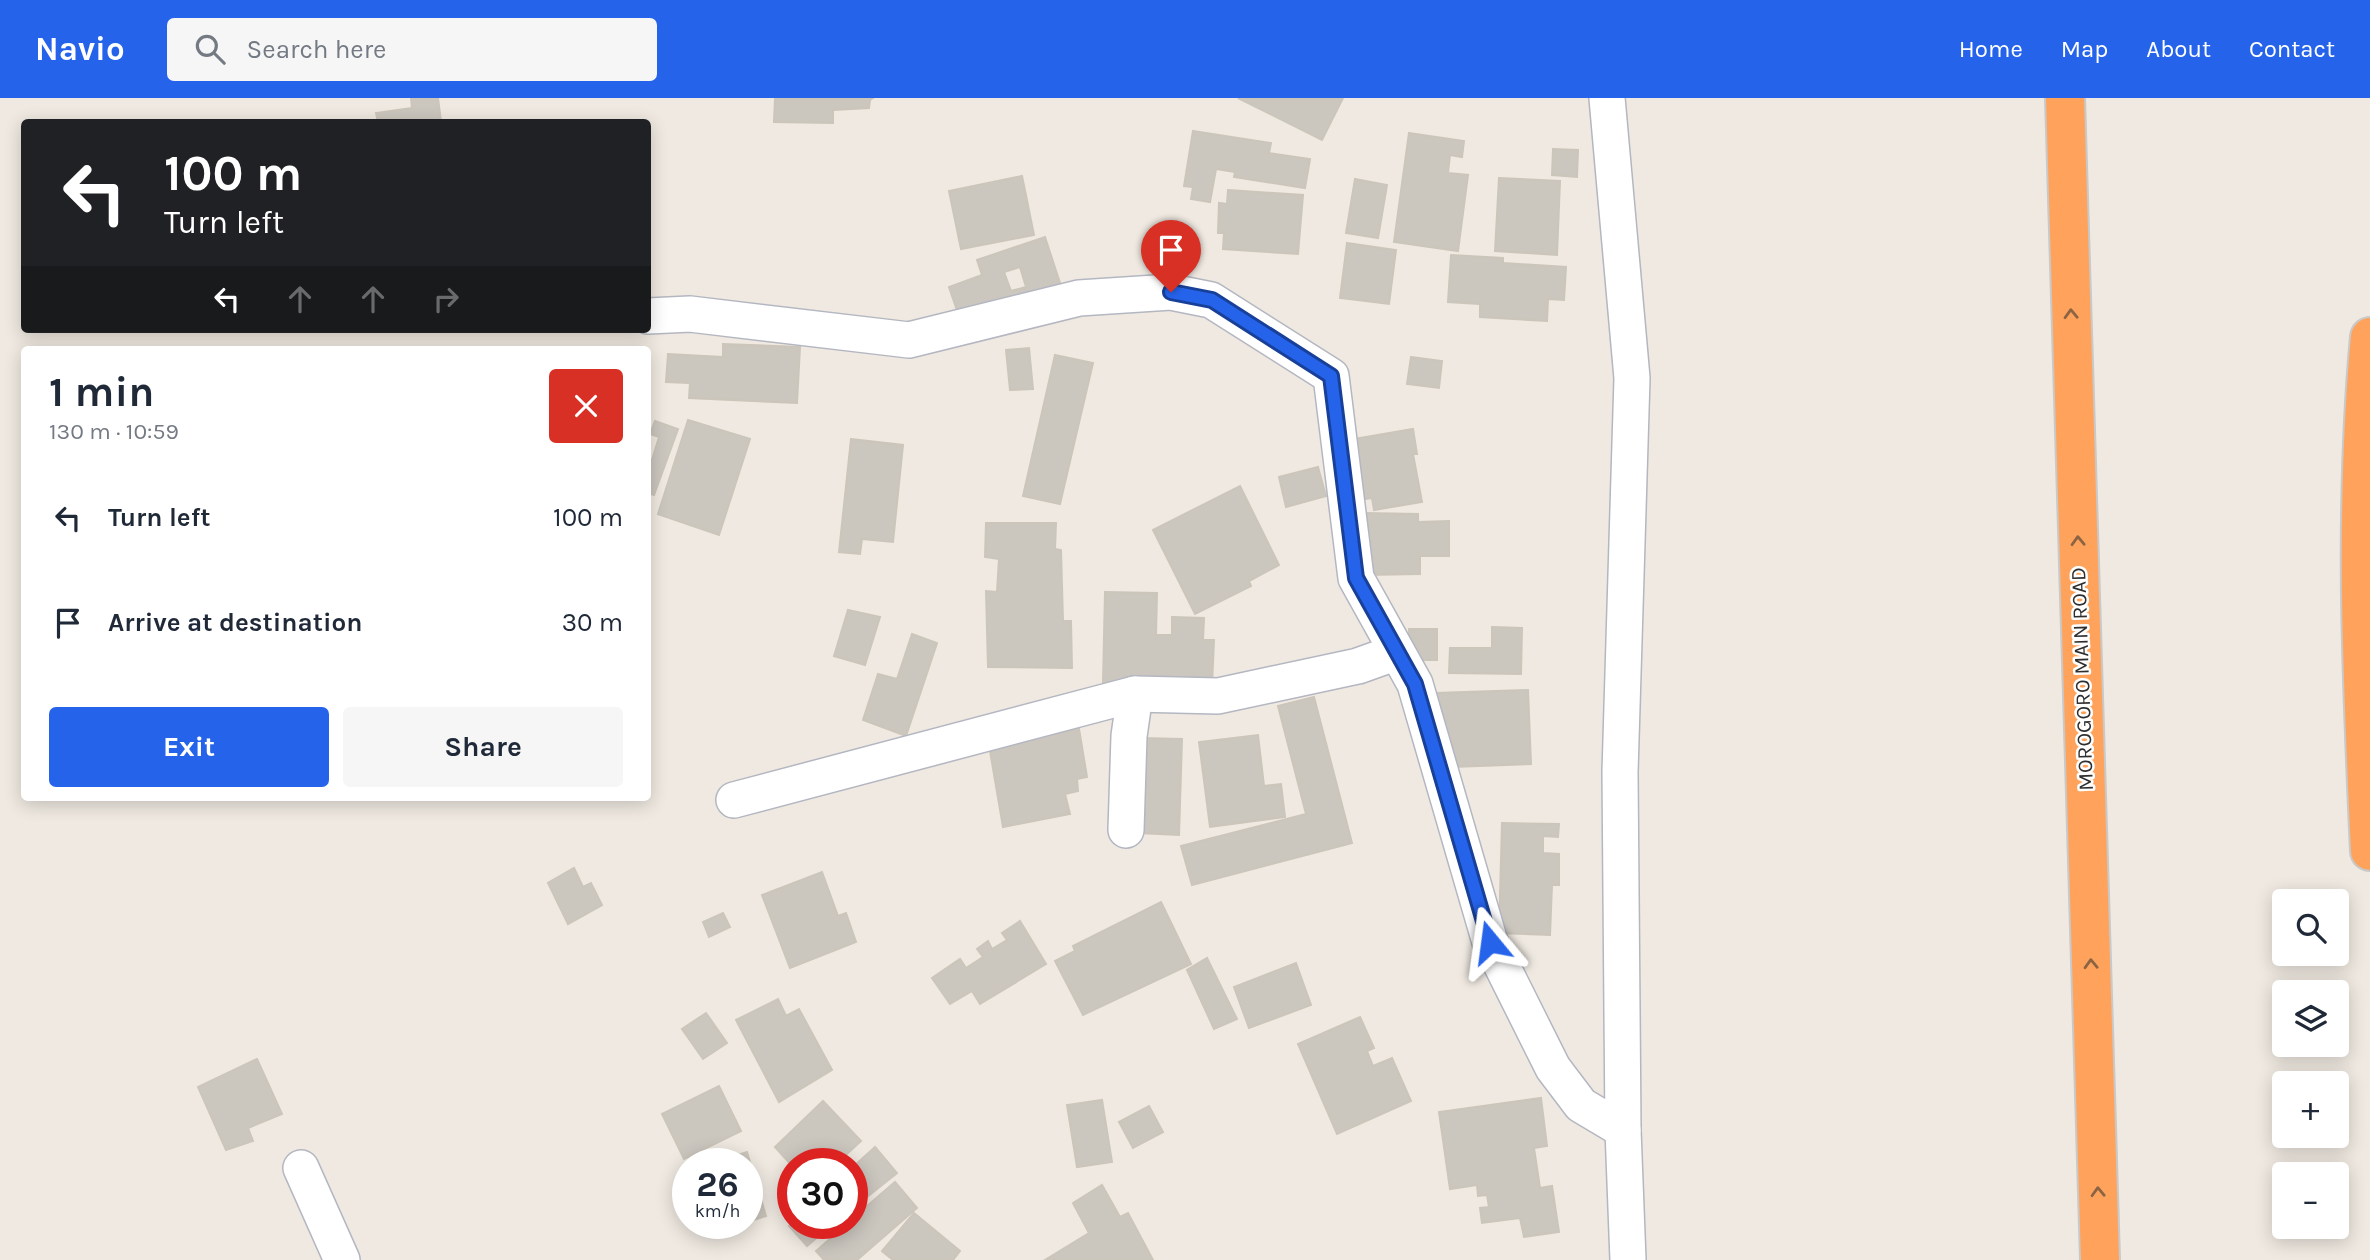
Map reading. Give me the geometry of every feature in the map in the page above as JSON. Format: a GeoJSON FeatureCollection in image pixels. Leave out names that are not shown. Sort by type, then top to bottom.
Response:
{"type":"FeatureCollection","features":[{"type":"Feature","properties":{"kind":"highway","name":"MOROGORO MAIN ROAD"},"geometry":{"type":"LineString","coordinates":[[2065,98],[2100,1260]]}},
{"type":"Feature","properties":{"kind":"highway"},"geometry":{"type":"LineString","coordinates":[[2370,337],[2361,436],[2360,635],[2370,851]]}},
{"type":"Feature","properties":{"kind":"street"},"geometry":{"type":"LineString","coordinates":[[1607,98],[1632,377],[1620,772],[1623,1130],[1628,1260]]}},
{"type":"Feature","properties":{"kind":"street"},"geometry":{"type":"LineString","coordinates":[[651,316],[690,314],[909,340],[1079,298],[1171,292],[1212,300],[1331,376],[1356,578],[1415,684],[1490,942],[1553,1068],[1581,1105],[1623,1130]]}},
{"type":"Feature","properties":{"kind":"street"},"geometry":{"type":"LineString","coordinates":[[734,800],[1135,694],[1218,696],[1358,667],[1397,652]]}},
{"type":"Feature","properties":{"kind":"street"},"geometry":{"type":"LineString","coordinates":[[1126,830],[1129,736],[1135,694]]}},
{"type":"Feature","properties":{"kind":"street"},"geometry":{"type":"LineString","coordinates":[[301,1168],[342,1260]]}},
{"type":"Feature","properties":{"kind":"building"},"geometry":{"type":"Polygon","coordinates":[[[411,98],[438,98],[441,119],[377,119],[376,113],[412,108],[411,98]]]}},
{"type":"Feature","properties":{"kind":"building"},"geometry":{"type":"Polygon","coordinates":[[[775,98],[873,98],[869,108],[833,110],[833,123],[774,122],[775,98]]]}},
{"type":"Feature","properties":{"kind":"building"},"geometry":{"type":"Polygon","coordinates":[[[1238,98],[1343,98],[1322,140],[1238,98]]]}},
{"type":"Feature","properties":{"kind":"building"},"geometry":{"type":"Polygon","coordinates":[[[1193,131],[1271,143],[1269,153],[1310,159],[1305,188],[1234,177],[1235,172],[1216,169],[1210,202],[1191,199],[1193,187],[1184,186],[1193,131]]]}},
{"type":"Feature","properties":{"kind":"building"},"geometry":{"type":"Polygon","coordinates":[[[1409,133],[1464,141],[1462,157],[1450,155],[1448,173],[1468,175],[1458,251],[1394,242],[1409,133]]]}},
{"type":"Feature","properties":{"kind":"building"},"geometry":{"type":"Polygon","coordinates":[[[1553,149],[1578,150],[1577,177],[1552,175],[1553,149]]]}},
{"type":"Feature","properties":{"kind":"building"},"geometry":{"type":"Polygon","coordinates":[[[1022,176],[1034,235],[961,249],[949,191],[1022,176]]]}},
{"type":"Feature","properties":{"kind":"building"},"geometry":{"type":"Polygon","coordinates":[[[1499,178],[1560,181],[1557,255],[1495,251],[1499,178]]]}},
{"type":"Feature","properties":{"kind":"building"},"geometry":{"type":"Polygon","coordinates":[[[1355,179],[1387,185],[1378,238],[1346,233],[1355,179]]]}},
{"type":"Feature","properties":{"kind":"building"},"geometry":{"type":"Polygon","coordinates":[[[1228,190],[1303,195],[1298,254],[1223,249],[1224,233],[1218,233],[1219,203],[1227,204],[1228,190]]]}},
{"type":"Feature","properties":{"kind":"building"},"geometry":{"type":"Polygon","coordinates":[[[1045,237],[1062,289],[961,322],[949,287],[982,275],[977,260],[1045,237]],[[1020,267],[1004,272],[1011,291],[1026,287],[1020,267]]]}},
{"type":"Feature","properties":{"kind":"building"},"geometry":{"type":"Polygon","coordinates":[[[1347,243],[1396,250],[1389,304],[1340,298],[1347,243]]]}},
{"type":"Feature","properties":{"kind":"building"},"geometry":{"type":"Polygon","coordinates":[[[1451,255],[1503,258],[1503,263],[1566,267],[1564,300],[1548,299],[1547,321],[1480,317],[1480,304],[1448,302],[1451,255]]]}},
{"type":"Feature","properties":{"kind":"building"},"geometry":{"type":"Polygon","coordinates":[[[723,344],[800,347],[797,403],[689,398],[690,383],[666,382],[668,354],[723,357],[723,344]]]}},
{"type":"Feature","properties":{"kind":"building"},"geometry":{"type":"Polygon","coordinates":[[[1029,348],[1033,389],[1010,390],[1006,350],[1029,348]]]}},
{"type":"Feature","properties":{"kind":"building"},"geometry":{"type":"Polygon","coordinates":[[[1055,355],[1093,363],[1060,504],[1023,496],[1055,355]]]}},
{"type":"Feature","properties":{"kind":"building"},"geometry":{"type":"Polygon","coordinates":[[[1411,357],[1442,361],[1439,388],[1407,384],[1411,357]]]}},
{"type":"Feature","properties":{"kind":"building"},"geometry":{"type":"Polygon","coordinates":[[[688,420],[750,439],[719,535],[658,514],[688,420]]]}},
{"type":"Feature","properties":{"kind":"building"},"geometry":{"type":"Polygon","coordinates":[[[655,421],[678,429],[654,495],[651,494],[651,460],[659,437],[651,434],[655,421]]]}},
{"type":"Feature","properties":{"kind":"building"},"geometry":{"type":"Polygon","coordinates":[[[1413,429],[1417,454],[1413,454],[1422,502],[1374,510],[1372,498],[1358,500],[1348,440],[1413,429]]]}},
{"type":"Feature","properties":{"kind":"building"},"geometry":{"type":"Polygon","coordinates":[[[851,439],[903,445],[893,542],[862,539],[860,554],[839,552],[851,439]]]}},
{"type":"Feature","properties":{"kind":"building"},"geometry":{"type":"Polygon","coordinates":[[[1318,467],[1326,496],[1286,507],[1279,477],[1318,467]]]}},
{"type":"Feature","properties":{"kind":"building"},"geometry":{"type":"Polygon","coordinates":[[[1240,486],[1279,565],[1249,581],[1251,586],[1195,614],[1153,530],[1240,486]]]}},
{"type":"Feature","properties":{"kind":"building"},"geometry":{"type":"Polygon","coordinates":[[[1364,513],[1418,514],[1418,522],[1449,521],[1449,556],[1420,556],[1420,574],[1364,575],[1364,513]]]}},
{"type":"Feature","properties":{"kind":"building"},"geometry":{"type":"Polygon","coordinates":[[[986,523],[1056,523],[1055,549],[1061,550],[1063,621],[1071,621],[1072,668],[988,667],[986,591],[997,592],[999,559],[985,557],[986,523]]]}},
{"type":"Feature","properties":{"kind":"building"},"geometry":{"type":"Polygon","coordinates":[[[1105,592],[1157,593],[1156,635],[1172,635],[1172,617],[1204,618],[1203,640],[1214,640],[1212,685],[1103,683],[1105,592]]]}},
{"type":"Feature","properties":{"kind":"building"},"geometry":{"type":"Polygon","coordinates":[[[848,610],[880,617],[865,665],[834,656],[848,610]]]}},
{"type":"Feature","properties":{"kind":"building"},"geometry":{"type":"Polygon","coordinates":[[[1492,627],[1522,628],[1521,674],[1449,673],[1450,648],[1492,648],[1492,627]]]}},
{"type":"Feature","properties":{"kind":"building"},"geometry":{"type":"Polygon","coordinates":[[[1409,629],[1437,629],[1437,660],[1409,660],[1409,629]]]}},
{"type":"Feature","properties":{"kind":"building"},"geometry":{"type":"Polygon","coordinates":[[[912,634],[937,643],[906,736],[863,720],[878,674],[897,679],[912,634]]]}},
{"type":"Feature","properties":{"kind":"building"},"geometry":{"type":"Polygon","coordinates":[[[1528,690],[1531,764],[1453,767],[1453,742],[1438,742],[1436,693],[1528,690]]]}},
{"type":"Feature","properties":{"kind":"building"},"geometry":{"type":"Polygon","coordinates":[[[1314,697],[1352,843],[1192,885],[1181,846],[1306,814],[1278,706],[1314,697]]]}},
{"type":"Feature","properties":{"kind":"building"},"geometry":{"type":"Polygon","coordinates":[[[1079,729],[1087,777],[1077,779],[1078,791],[1065,794],[1070,814],[1003,827],[989,745],[1079,729]]]}},
{"type":"Feature","properties":{"kind":"building"},"geometry":{"type":"Polygon","coordinates":[[[1258,735],[1264,786],[1281,784],[1285,817],[1210,827],[1199,742],[1258,735]]]}},
{"type":"Feature","properties":{"kind":"building"},"geometry":{"type":"Polygon","coordinates":[[[1140,738],[1182,739],[1179,835],[1139,833],[1140,738]]]}},
{"type":"Feature","properties":{"kind":"building"},"geometry":{"type":"Polygon","coordinates":[[[1502,823],[1559,824],[1558,837],[1543,836],[1543,853],[1559,854],[1559,885],[1552,885],[1550,935],[1499,933],[1502,823]]]}},
{"type":"Feature","properties":{"kind":"building"},"geometry":{"type":"Polygon","coordinates":[[[574,868],[583,887],[591,883],[602,905],[568,924],[548,883],[574,868]]]}},
{"type":"Feature","properties":{"kind":"building"},"geometry":{"type":"Polygon","coordinates":[[[822,872],[838,916],[846,913],[856,942],[790,968],[762,895],[822,872]]]}},
{"type":"Feature","properties":{"kind":"building"},"geometry":{"type":"Polygon","coordinates":[[[1161,902],[1191,964],[1083,1015],[1055,961],[1075,951],[1073,946],[1161,902]]]}},
{"type":"Feature","properties":{"kind":"building"},"geometry":{"type":"Polygon","coordinates":[[[723,913],[730,927],[709,937],[703,922],[723,913]]]}},
{"type":"Feature","properties":{"kind":"building"},"geometry":{"type":"Polygon","coordinates":[[[1020,921],[1046,964],[980,1004],[972,991],[950,1004],[932,978],[960,959],[966,968],[983,957],[977,949],[988,941],[992,949],[1007,940],[1002,933],[1020,921]]]}},
{"type":"Feature","properties":{"kind":"building"},"geometry":{"type":"Polygon","coordinates":[[[1207,958],[1237,1019],[1214,1029],[1187,970],[1207,958]]]}},
{"type":"Feature","properties":{"kind":"building"},"geometry":{"type":"Polygon","coordinates":[[[1296,963],[1311,1005],[1249,1028],[1234,987],[1296,963]]]}},
{"type":"Feature","properties":{"kind":"building"},"geometry":{"type":"Polygon","coordinates":[[[778,999],[786,1016],[799,1009],[832,1070],[779,1102],[736,1020],[778,999]]]}},
{"type":"Feature","properties":{"kind":"building"},"geometry":{"type":"Polygon","coordinates":[[[706,1013],[727,1043],[703,1059],[682,1029],[706,1013]]]}},
{"type":"Feature","properties":{"kind":"building"},"geometry":{"type":"Polygon","coordinates":[[[1360,1017],[1374,1048],[1367,1051],[1373,1066],[1392,1058],[1411,1101],[1337,1134],[1298,1044],[1360,1017]]]}},
{"type":"Feature","properties":{"kind":"building"},"geometry":{"type":"Polygon","coordinates":[[[257,1059],[282,1114],[248,1128],[253,1141],[226,1150],[198,1087],[257,1059]]]}},
{"type":"Feature","properties":{"kind":"building"},"geometry":{"type":"Polygon","coordinates":[[[719,1086],[741,1131],[706,1148],[679,1148],[662,1114],[719,1086]]]}},
{"type":"Feature","properties":{"kind":"building"},"geometry":{"type":"Polygon","coordinates":[[[1541,1098],[1547,1146],[1534,1148],[1540,1188],[1552,1186],[1559,1232],[1524,1237],[1520,1218],[1482,1223],[1480,1208],[1489,1207],[1487,1195],[1478,1196],[1477,1185],[1450,1189],[1439,1112],[1541,1098]]]}},
{"type":"Feature","properties":{"kind":"building"},"geometry":{"type":"Polygon","coordinates":[[[1102,1100],[1112,1162],[1077,1167],[1067,1105],[1102,1100]]]}},
{"type":"Feature","properties":{"kind":"building"},"geometry":{"type":"Polygon","coordinates":[[[823,1101],[861,1141],[853,1148],[777,1149],[775,1147],[823,1101]]]}},
{"type":"Feature","properties":{"kind":"building"},"geometry":{"type":"Polygon","coordinates":[[[1149,1106],[1163,1132],[1133,1148],[1119,1122],[1149,1106]]]}},
{"type":"Feature","properties":{"kind":"building"},"geometry":{"type":"Polygon","coordinates":[[[875,1147],[897,1173],[868,1196],[868,1153],[875,1147]]]}},
{"type":"Feature","properties":{"kind":"building"},"geometry":{"type":"Polygon","coordinates":[[[895,1182],[917,1208],[857,1260],[824,1260],[816,1251],[830,1239],[868,1239],[868,1205],[895,1182]]]}},
{"type":"Feature","properties":{"kind":"building"},"geometry":{"type":"Polygon","coordinates":[[[1102,1185],[1120,1217],[1128,1213],[1153,1260],[1045,1260],[1089,1233],[1073,1203],[1102,1185]]]}},
{"type":"Feature","properties":{"kind":"building"},"geometry":{"type":"Polygon","coordinates":[[[914,1213],[960,1251],[953,1260],[893,1260],[882,1251],[914,1213]]]}},
{"type":"Feature","properties":{"kind":"building"},"geometry":{"type":"Polygon","coordinates":[[[801,1239],[815,1239],[807,1246],[801,1239]]]}},
{"type":"Feature","properties":{"kind":"route"},"geometry":{"type":"LineString","coordinates":[[1171,292],[1212,300],[1331,376],[1356,578],[1415,684],[1490,942]]}}]}
